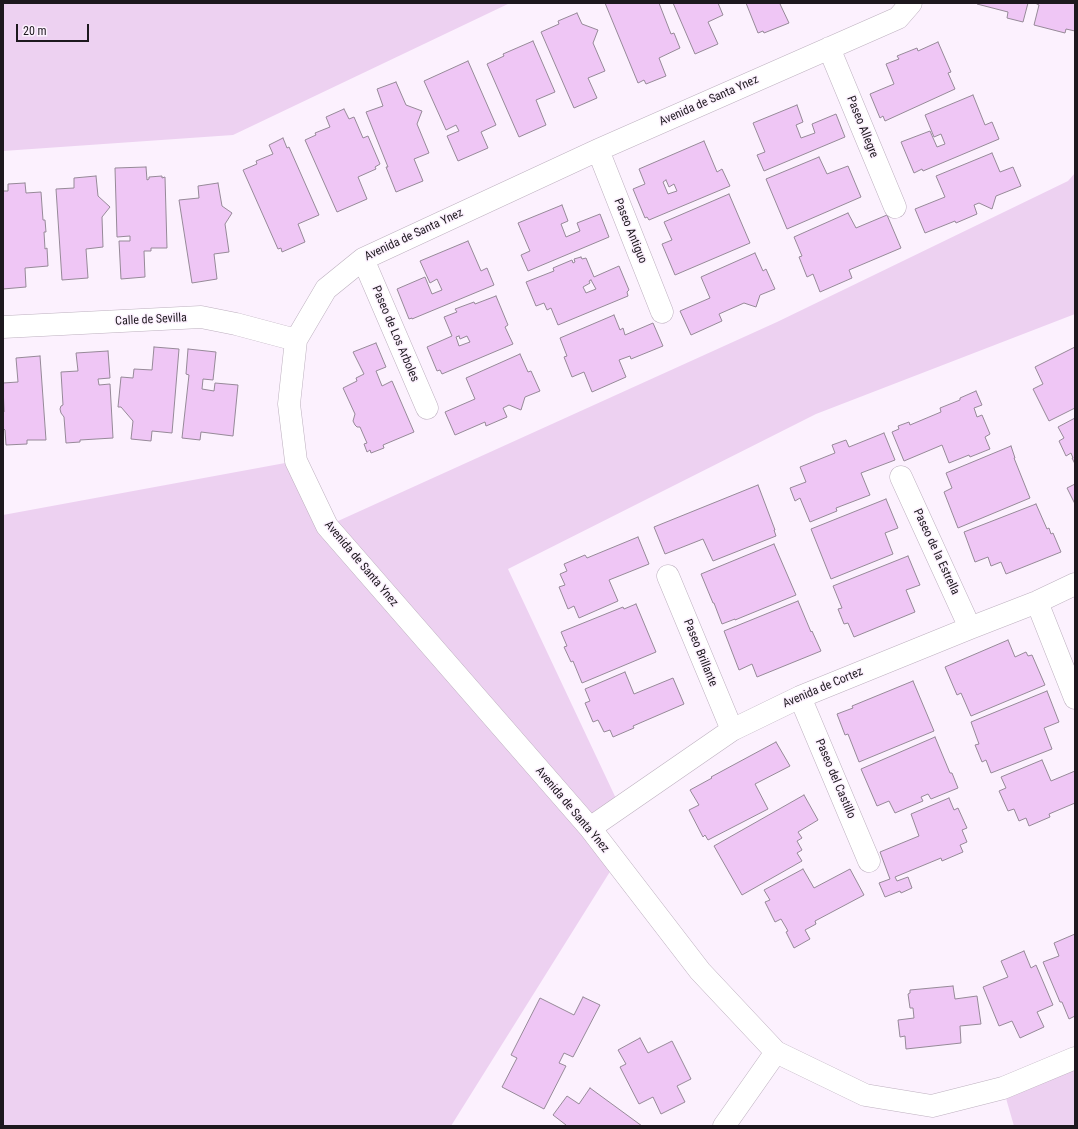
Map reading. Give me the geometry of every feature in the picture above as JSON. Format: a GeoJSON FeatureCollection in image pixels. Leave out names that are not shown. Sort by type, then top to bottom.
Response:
{"type":"FeatureCollection","features":[{"type":"Feature","properties":{"kind":"street","name":"Avenida de Santa Ynez"},"geometry":{"type":"LineString","coordinates":[[911,3],[898,18],[598,150],[363,259],[326,289],[296,340],[289,404],[296,461],[327,526],[590,828],[700,971],[776,1052],[865,1095],[932,1106],[1003,1088],[1075,1058]]}},
{"type":"Feature","properties":{"kind":"street","name":"Paseo Allegre"},"geometry":{"type":"LineString","coordinates":[[829,48],[894,207]]}},
{"type":"Feature","properties":{"kind":"street","name":"Paseo Antiguo"},"geometry":{"type":"LineString","coordinates":[[598,150],[662,312]]}},
{"type":"Feature","properties":{"kind":"street","name":"Paseo de Los Arboles"},"geometry":{"type":"LineString","coordinates":[[363,259],[427,408]]}},
{"type":"Feature","properties":{"kind":"street","name":"Calle de Sevilla"},"geometry":{"type":"LineString","coordinates":[[3,327],[201,317],[236,324],[296,340]]}},
{"type":"Feature","properties":{"kind":"street","name":"Paseo de la Estrella"},"geometry":{"type":"LineString","coordinates":[[901,477],[970,628]]}},
{"type":"Feature","properties":{"kind":"street","name":"Paseo Brillante"},"geometry":{"type":"LineString","coordinates":[[668,576],[732,730]]}},
{"type":"Feature","properties":{"kind":"street","name":"Avenida de Cortez"},"geometry":{"type":"LineString","coordinates":[[590,828],[732,730],[800,697],[1037,602],[1075,584]]}},
{"type":"Feature","properties":{"kind":"street"},"geometry":{"type":"LineString","coordinates":[[1037,602],[1075,698]]}},
{"type":"Feature","properties":{"kind":"street","name":"Paseo del Castillo"},"geometry":{"type":"LineString","coordinates":[[800,697],[869,861]]}},
{"type":"Feature","properties":{"kind":"street"},"geometry":{"type":"LineString","coordinates":[[724,1126],[776,1052]]}},
{"type":"Feature","properties":{"kind":"shaded area"},"geometry":{"type":"Polygon","coordinates":[[[3,3],[510,3],[233,135],[3,151],[3,3]]]}},
{"type":"Feature","properties":{"kind":"shaded area"},"geometry":{"type":"Polygon","coordinates":[[[1075,173],[1075,314],[816,414],[508,569],[620,807],[590,828],[616,862],[451,1126],[3,1126],[3,515],[296,461],[327,526],[777,322],[1068,181],[1075,173]]]}},
{"type":"Feature","properties":{"kind":"shaded area"},"geometry":{"type":"Polygon","coordinates":[[[1075,1058],[1075,1126],[1014,1126],[1003,1088],[1075,1058]]]}},
{"type":"Feature","properties":{"kind":"building"},"geometry":{"type":"Polygon","coordinates":[[[605,3],[659,3],[671,34],[674,33],[680,48],[659,58],[666,76],[646,84],[644,80],[638,83],[605,3]]]}},
{"type":"Feature","properties":{"kind":"building"},"geometry":{"type":"Polygon","coordinates":[[[673,3],[718,3],[723,15],[708,22],[718,44],[695,54],[673,3]]]}},
{"type":"Feature","properties":{"kind":"building"},"geometry":{"type":"Polygon","coordinates":[[[746,3],[783,3],[780,4],[789,23],[764,33],[763,31],[758,33],[746,3]]]}},
{"type":"Feature","properties":{"kind":"building"},"geometry":{"type":"Polygon","coordinates":[[[977,3],[1028,3],[1023,22],[1007,18],[1008,12],[977,3]]]}},
{"type":"Feature","properties":{"kind":"building"},"geometry":{"type":"Polygon","coordinates":[[[1035,3],[1075,3],[1075,31],[1066,29],[1065,33],[1034,25],[1039,5],[1035,3]]]}},
{"type":"Feature","properties":{"kind":"building"},"geometry":{"type":"Polygon","coordinates":[[[577,13],[582,24],[598,30],[593,43],[605,71],[588,78],[597,98],[574,108],[541,32],[559,24],[558,21],[577,13]]]}},
{"type":"Feature","properties":{"kind":"building"},"geometry":{"type":"Polygon","coordinates":[[[533,41],[555,92],[536,100],[546,125],[519,137],[487,64],[504,56],[503,54],[533,41]]]}},
{"type":"Feature","properties":{"kind":"building"},"geometry":{"type":"Polygon","coordinates":[[[938,42],[951,72],[948,73],[955,89],[885,121],[883,116],[880,118],[870,94],[894,84],[886,64],[899,59],[897,56],[917,48],[918,51],[938,42]]]}},
{"type":"Feature","properties":{"kind":"building"},"geometry":{"type":"Polygon","coordinates":[[[468,61],[496,125],[481,132],[488,148],[458,161],[447,136],[459,131],[456,125],[446,130],[424,81],[468,61]]]}},
{"type":"Feature","properties":{"kind":"building"},"geometry":{"type":"Polygon","coordinates":[[[396,82],[406,105],[422,111],[417,124],[429,153],[414,159],[423,181],[396,192],[386,167],[388,167],[366,112],[383,106],[377,89],[396,82]]]}},
{"type":"Feature","properties":{"kind":"building"},"geometry":{"type":"Polygon","coordinates":[[[973,95],[985,125],[992,122],[999,139],[923,171],[922,169],[914,173],[901,142],[930,131],[937,147],[945,144],[941,134],[934,137],[925,115],[973,95]]]}},
{"type":"Feature","properties":{"kind":"building"},"geometry":{"type":"Polygon","coordinates":[[[797,105],[803,122],[796,125],[801,138],[815,133],[812,124],[836,114],[845,137],[764,171],[757,155],[765,152],[753,123],[797,105]]]}},
{"type":"Feature","properties":{"kind":"building"},"geometry":{"type":"Polygon","coordinates":[[[344,109],[349,119],[354,117],[363,138],[368,136],[380,164],[375,167],[376,169],[358,177],[367,199],[337,212],[305,140],[316,135],[315,133],[330,127],[326,117],[344,109]]]}},
{"type":"Feature","properties":{"kind":"building"},"geometry":{"type":"Polygon","coordinates":[[[283,138],[287,148],[289,147],[319,215],[298,224],[305,242],[282,252],[281,248],[278,249],[243,170],[257,164],[256,161],[273,154],[269,145],[283,138]]]}},
{"type":"Feature","properties":{"kind":"building"},"geometry":{"type":"Polygon","coordinates":[[[704,141],[717,172],[722,169],[730,186],[649,220],[647,217],[645,218],[633,189],[645,184],[639,169],[704,141]],[[666,180],[663,182],[668,194],[677,191],[674,184],[669,187],[666,180]]]}},
{"type":"Feature","properties":{"kind":"building"},"geometry":{"type":"Polygon","coordinates":[[[992,153],[1000,172],[1013,167],[1021,186],[996,196],[992,209],[979,203],[974,205],[977,214],[956,223],[955,221],[925,233],[915,209],[945,197],[936,176],[992,153]]]}},
{"type":"Feature","properties":{"kind":"building"},"geometry":{"type":"Polygon","coordinates":[[[819,157],[827,174],[848,166],[861,197],[787,229],[766,179],[819,157]]]}},
{"type":"Feature","properties":{"kind":"building"},"geometry":{"type":"Polygon","coordinates":[[[146,167],[147,180],[149,177],[165,177],[167,248],[151,248],[151,251],[144,251],[145,277],[121,279],[119,241],[130,241],[130,236],[117,237],[115,168],[146,167]]]}},
{"type":"Feature","properties":{"kind":"building"},"geometry":{"type":"Polygon","coordinates":[[[96,176],[98,196],[110,207],[102,217],[103,247],[86,249],[88,278],[62,280],[56,189],[74,188],[74,178],[96,176]]]}},
{"type":"Feature","properties":{"kind":"building"},"geometry":{"type":"Polygon","coordinates":[[[25,183],[26,193],[41,192],[43,220],[45,220],[46,232],[44,232],[45,249],[47,248],[48,266],[25,268],[26,287],[3,289],[3,191],[8,191],[8,184],[25,183]]]}},
{"type":"Feature","properties":{"kind":"building"},"geometry":{"type":"Polygon","coordinates":[[[218,183],[222,206],[232,213],[225,224],[229,252],[214,254],[217,279],[192,283],[179,200],[199,198],[198,186],[218,183]]]}},
{"type":"Feature","properties":{"kind":"building"},"geometry":{"type":"Polygon","coordinates":[[[729,194],[750,243],[675,275],[662,244],[672,240],[664,222],[729,194]]]}},
{"type":"Feature","properties":{"kind":"building"},"geometry":{"type":"Polygon","coordinates":[[[562,205],[568,221],[561,224],[566,237],[580,231],[577,223],[600,214],[609,237],[528,271],[521,255],[530,251],[518,223],[562,205]]]}},
{"type":"Feature","properties":{"kind":"building"},"geometry":{"type":"Polygon","coordinates":[[[848,213],[856,228],[887,215],[901,248],[849,270],[852,278],[820,292],[813,274],[807,277],[799,257],[802,256],[794,237],[848,213]]]}},
{"type":"Feature","properties":{"kind":"building"},"geometry":{"type":"Polygon","coordinates":[[[468,241],[481,271],[487,268],[494,285],[409,319],[397,289],[425,277],[432,294],[442,290],[437,279],[430,283],[420,261],[468,241]]]}},
{"type":"Feature","properties":{"kind":"building"},"geometry":{"type":"Polygon","coordinates":[[[755,253],[763,271],[766,269],[775,289],[760,295],[756,307],[744,303],[719,314],[722,321],[691,335],[680,311],[710,298],[701,277],[755,253]]]}},
{"type":"Feature","properties":{"kind":"building"},"geometry":{"type":"Polygon","coordinates":[[[581,257],[582,259],[586,258],[594,277],[619,266],[629,290],[627,292],[628,296],[558,325],[551,308],[547,310],[544,303],[536,306],[526,282],[554,271],[553,268],[572,260],[573,263],[575,262],[574,259],[581,257]],[[591,280],[589,281],[590,283],[583,287],[586,293],[596,289],[591,280]]]}},
{"type":"Feature","properties":{"kind":"building"},"geometry":{"type":"Polygon","coordinates":[[[496,296],[508,325],[505,327],[513,344],[442,374],[440,370],[437,371],[427,347],[452,336],[444,317],[457,312],[455,309],[474,302],[475,304],[496,296]],[[459,336],[456,337],[459,346],[470,342],[467,336],[460,339],[459,336]]]}},
{"type":"Feature","properties":{"kind":"building"},"geometry":{"type":"Polygon","coordinates":[[[614,315],[620,330],[623,328],[625,335],[653,323],[663,346],[631,359],[630,356],[619,360],[626,377],[592,392],[584,372],[572,377],[564,357],[567,356],[560,338],[614,315]]]}},
{"type":"Feature","properties":{"kind":"building"},"geometry":{"type":"Polygon","coordinates":[[[376,343],[386,367],[376,371],[382,386],[392,381],[414,432],[383,445],[384,448],[371,453],[370,450],[367,452],[364,444],[367,443],[360,427],[357,427],[353,421],[355,414],[343,388],[357,381],[356,378],[364,374],[353,352],[376,343]]]}},
{"type":"Feature","properties":{"kind":"building"},"geometry":{"type":"Polygon","coordinates":[[[154,347],[179,349],[172,433],[152,431],[151,441],[131,439],[133,421],[121,407],[118,407],[121,377],[133,378],[134,369],[152,370],[154,347]]]}},
{"type":"Feature","properties":{"kind":"building"},"geometry":{"type":"Polygon","coordinates":[[[1075,347],[1075,408],[1049,421],[1033,389],[1043,384],[1035,367],[1075,347]]]}},
{"type":"Feature","properties":{"kind":"building"},"geometry":{"type":"Polygon","coordinates":[[[188,349],[216,352],[213,380],[203,379],[202,389],[214,391],[215,383],[238,385],[233,436],[201,432],[200,440],[182,438],[189,375],[186,374],[188,349]]]}},
{"type":"Feature","properties":{"kind":"building"},"geometry":{"type":"Polygon","coordinates":[[[108,351],[110,378],[98,379],[99,385],[110,384],[113,438],[80,440],[80,442],[66,443],[64,417],[60,409],[63,405],[61,372],[78,371],[76,353],[108,351]]]}},
{"type":"Feature","properties":{"kind":"building"},"geometry":{"type":"Polygon","coordinates":[[[520,354],[528,372],[531,371],[540,391],[525,397],[521,410],[509,405],[503,408],[507,417],[486,426],[485,422],[455,435],[445,412],[475,399],[466,378],[520,354]]]}},
{"type":"Feature","properties":{"kind":"building"},"geometry":{"type":"Polygon","coordinates":[[[40,356],[46,440],[27,440],[27,444],[6,445],[5,430],[3,428],[3,383],[18,382],[16,358],[40,356]]]}},
{"type":"Feature","properties":{"kind":"building"},"geometry":{"type":"Polygon","coordinates":[[[976,391],[982,405],[974,408],[977,417],[982,415],[990,434],[985,437],[990,449],[949,463],[942,445],[904,461],[892,432],[899,429],[898,426],[909,422],[910,425],[941,412],[940,408],[960,400],[960,398],[976,391]]]}},
{"type":"Feature","properties":{"kind":"building"},"geometry":{"type":"Polygon","coordinates":[[[1075,418],[1075,464],[1071,453],[1066,456],[1059,441],[1064,438],[1058,427],[1075,418]]]}},
{"type":"Feature","properties":{"kind":"building"},"geometry":{"type":"Polygon","coordinates":[[[884,433],[895,460],[861,473],[870,495],[836,508],[837,511],[810,522],[800,498],[795,501],[790,488],[806,482],[800,467],[835,453],[832,445],[846,440],[849,447],[884,433]]]}},
{"type":"Feature","properties":{"kind":"building"},"geometry":{"type":"Polygon","coordinates":[[[1011,446],[1014,458],[1030,498],[958,528],[944,492],[952,488],[946,473],[1011,446]]]}},
{"type":"Feature","properties":{"kind":"building"},"geometry":{"type":"Polygon","coordinates":[[[1075,484],[1075,504],[1067,488],[1075,484]]]}},
{"type":"Feature","properties":{"kind":"building"},"geometry":{"type":"Polygon","coordinates":[[[758,485],[776,536],[713,561],[703,539],[665,554],[654,527],[758,485]]]}},
{"type":"Feature","properties":{"kind":"building"},"geometry":{"type":"Polygon","coordinates":[[[886,499],[898,528],[885,533],[893,554],[831,579],[811,529],[886,499]]]}},
{"type":"Feature","properties":{"kind":"building"},"geometry":{"type":"Polygon","coordinates":[[[1036,504],[1047,529],[1049,528],[1051,534],[1053,533],[1061,552],[1006,574],[1001,562],[991,566],[988,557],[975,562],[964,532],[1036,504]]]}},
{"type":"Feature","properties":{"kind":"building"},"geometry":{"type":"Polygon","coordinates":[[[638,537],[649,564],[609,580],[618,601],[579,618],[574,606],[568,609],[559,587],[565,585],[560,574],[567,571],[564,564],[585,555],[587,558],[638,537]]]}},
{"type":"Feature","properties":{"kind":"building"},"geometry":{"type":"Polygon","coordinates":[[[774,544],[796,595],[722,624],[701,574],[774,544]]]}},
{"type":"Feature","properties":{"kind":"building"},"geometry":{"type":"Polygon","coordinates":[[[908,556],[920,585],[906,590],[915,612],[854,637],[848,623],[844,624],[838,609],[842,608],[833,586],[908,556]]]}},
{"type":"Feature","properties":{"kind":"building"},"geometry":{"type":"Polygon","coordinates":[[[798,601],[821,651],[757,677],[752,664],[739,670],[724,631],[798,601]]]}},
{"type":"Feature","properties":{"kind":"building"},"geometry":{"type":"Polygon","coordinates":[[[636,604],[656,652],[582,683],[573,661],[571,662],[564,647],[567,646],[561,632],[623,607],[624,609],[636,604]]]}},
{"type":"Feature","properties":{"kind":"building"},"geometry":{"type":"Polygon","coordinates":[[[1008,640],[1015,657],[1026,652],[1028,656],[1032,655],[1045,685],[971,716],[961,693],[957,695],[945,667],[1008,640]]]}},
{"type":"Feature","properties":{"kind":"building"},"geometry":{"type":"Polygon","coordinates":[[[625,672],[634,694],[673,678],[684,704],[633,726],[634,728],[613,737],[610,730],[604,732],[598,720],[593,722],[585,703],[590,701],[585,689],[625,672]]]}},
{"type":"Feature","properties":{"kind":"building"},"geometry":{"type":"Polygon","coordinates":[[[913,681],[934,731],[859,762],[848,734],[845,735],[837,714],[853,708],[852,706],[913,681]]]}},
{"type":"Feature","properties":{"kind":"building"},"geometry":{"type":"Polygon","coordinates":[[[1047,691],[1059,722],[1044,728],[1052,749],[991,773],[986,760],[982,762],[975,745],[979,744],[971,722],[1047,691]]]}},
{"type":"Feature","properties":{"kind":"building"},"geometry":{"type":"Polygon","coordinates":[[[935,737],[958,788],[931,799],[928,794],[921,797],[923,801],[895,813],[889,801],[877,806],[861,769],[935,737]]]}},
{"type":"Feature","properties":{"kind":"building"},"geometry":{"type":"Polygon","coordinates":[[[776,742],[790,766],[755,784],[768,809],[708,840],[705,835],[703,837],[689,810],[699,805],[690,790],[776,742]]]}},
{"type":"Feature","properties":{"kind":"building"},"geometry":{"type":"Polygon","coordinates":[[[1042,760],[1051,781],[1075,771],[1075,803],[1049,814],[1050,817],[1029,826],[1026,818],[1019,821],[1014,809],[1008,811],[999,791],[1006,788],[1001,777],[1042,760]]]}},
{"type":"Feature","properties":{"kind":"building"},"geometry":{"type":"Polygon","coordinates":[[[804,795],[818,820],[798,832],[802,838],[797,841],[802,850],[797,853],[802,861],[742,895],[714,846],[804,795]]]}},
{"type":"Feature","properties":{"kind":"building"},"geometry":{"type":"Polygon","coordinates":[[[949,798],[954,810],[958,808],[967,828],[962,830],[967,842],[960,845],[963,852],[942,861],[941,858],[895,877],[897,881],[908,877],[912,888],[901,893],[900,891],[885,897],[879,883],[890,879],[880,852],[919,836],[911,814],[949,798]]]}},
{"type":"Feature","properties":{"kind":"building"},"geometry":{"type":"Polygon","coordinates":[[[803,869],[814,888],[850,869],[864,895],[815,921],[816,924],[805,930],[810,939],[794,948],[786,932],[788,931],[781,919],[775,922],[765,902],[770,900],[764,890],[803,869]]]}},
{"type":"Feature","properties":{"kind":"building"},"geometry":{"type":"Polygon","coordinates":[[[1075,934],[1075,1016],[1069,1019],[1043,962],[1059,956],[1054,943],[1075,934]]]}},
{"type":"Feature","properties":{"kind":"building"},"geometry":{"type":"Polygon","coordinates":[[[1024,951],[1031,968],[1036,965],[1053,1005],[1037,1012],[1044,1027],[1020,1038],[1012,1021],[999,1026],[983,987],[1008,977],[1001,961],[1024,951]]]}},
{"type":"Feature","properties":{"kind":"building"},"geometry":{"type":"Polygon","coordinates":[[[953,986],[955,999],[977,996],[981,1024],[960,1026],[961,1043],[906,1049],[905,1036],[900,1037],[898,1020],[914,1018],[913,1008],[910,1008],[908,994],[910,993],[910,990],[953,986]]]}},
{"type":"Feature","properties":{"kind":"building"},"geometry":{"type":"Polygon","coordinates":[[[583,997],[600,1005],[573,1057],[564,1053],[559,1063],[566,1066],[544,1109],[502,1087],[517,1058],[511,1055],[540,998],[574,1015],[583,997]]]}},
{"type":"Feature","properties":{"kind":"building"},"geometry":{"type":"Polygon","coordinates":[[[640,1038],[648,1053],[672,1041],[691,1079],[677,1086],[685,1102],[661,1114],[653,1097],[639,1104],[620,1067],[626,1064],[618,1050],[640,1038]]]}},
{"type":"Feature","properties":{"kind":"building"},"geometry":{"type":"Polygon","coordinates":[[[590,1088],[642,1126],[565,1126],[566,1125],[553,1115],[567,1096],[579,1104],[590,1088]]]}}]}
